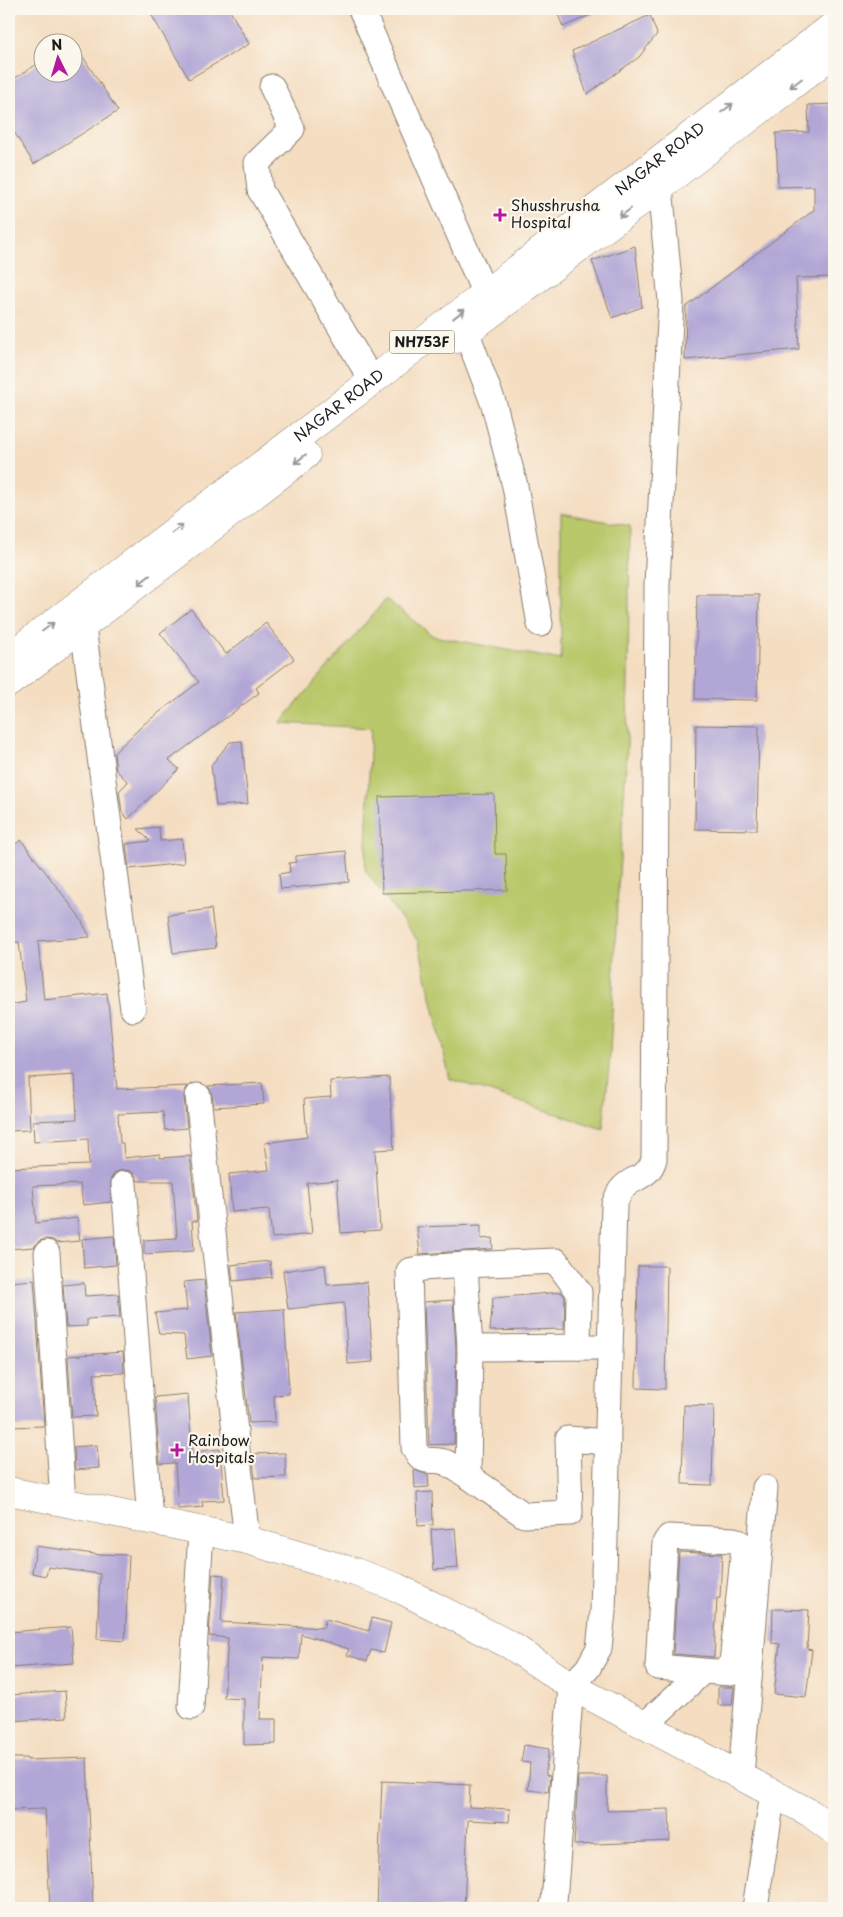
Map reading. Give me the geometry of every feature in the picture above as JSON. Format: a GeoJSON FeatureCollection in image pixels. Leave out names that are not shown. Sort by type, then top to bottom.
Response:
{"type":"FeatureCollection","features":[{"type":"Feature","properties":{"kind":"main road","name":"NAGAR ROAD"},"geometry":{"type":"LineString","coordinates":[[9,657],[372,381],[834,25]]}},
{"type":"Feature","properties":{"kind":"main road","name":"NAGAR ROAD"},"geometry":{"type":"LineString","coordinates":[[9,683],[466,331],[660,187],[834,53]]}},
{"type":"Feature","properties":{"kind":"main road"},"geometry":{"type":"LineString","coordinates":[[9,1491],[247,1540],[355,1572],[396,1587],[510,1645],[571,1686],[810,1813],[834,1831]]}},
{"type":"Feature","properties":{"kind":"street"},"geometry":{"type":"LineString","coordinates":[[361,9],[485,294]]}},
{"type":"Feature","properties":{"kind":"street"},"geometry":{"type":"LineString","coordinates":[[272,87],[292,129],[257,163],[260,190],[372,381]]}},
{"type":"Feature","properties":{"kind":"street"},"geometry":{"type":"LineString","coordinates":[[552,1908],[571,1686],[588,1668],[599,1648],[603,1612],[614,1205],[621,1190],[646,1174],[652,1167],[654,1159],[657,584],[671,301],[660,187]]}},
{"type":"Feature","properties":{"kind":"street"},"geometry":{"type":"LineString","coordinates":[[466,331],[494,404],[513,477],[540,624]]}},
{"type":"Feature","properties":{"kind":"street"},"geometry":{"type":"LineString","coordinates":[[84,627],[133,1009]]}},
{"type":"Feature","properties":{"kind":"street"},"geometry":{"type":"LineString","coordinates":[[198,1096],[247,1540]]}},
{"type":"Feature","properties":{"kind":"street"},"geometry":{"type":"LineString","coordinates":[[124,1184],[150,1520]]}},
{"type":"Feature","properties":{"kind":"street"},"geometry":{"type":"LineString","coordinates":[[47,1253],[63,1502]]}},
{"type":"Feature","properties":{"kind":"street"},"geometry":{"type":"LineString","coordinates":[[578,1346],[579,1292],[556,1261],[465,1265],[408,1271],[414,1448],[418,1457],[426,1461],[445,1462],[524,1516],[570,1513],[568,1439],[608,1442]]}},
{"type":"Feature","properties":{"kind":"street"},"geometry":{"type":"LineString","coordinates":[[465,1265],[470,1348],[468,1476]]}},
{"type":"Feature","properties":{"kind":"street"},"geometry":{"type":"LineString","coordinates":[[470,1348],[611,1346]]}},
{"type":"Feature","properties":{"kind":"street"},"geometry":{"type":"LineString","coordinates":[[741,1776],[765,1488]]}},
{"type":"Feature","properties":{"kind":"street"},"geometry":{"type":"LineString","coordinates":[[191,1707],[201,1530]]}},
{"type":"Feature","properties":{"kind":"street"},"geometry":{"type":"LineString","coordinates":[[645,1726],[702,1671],[731,1672],[744,1548],[740,1542],[734,1540],[669,1537],[665,1543],[658,1667],[702,1671]]}},
{"type":"Feature","properties":{"kind":"street"},"geometry":{"type":"LineString","coordinates":[[755,1908],[773,1793]]}},
{"type":"Feature","properties":{"kind":"green space"},"geometry":{"type":"Polygon","coordinates":[[[561,513],[630,526],[627,749],[610,1055],[603,1129],[450,1079],[418,941],[365,870],[371,728],[280,723],[386,599],[433,636],[561,660],[561,513]]]}},
{"type":"Feature","properties":{"kind":"building"},"geometry":{"type":"Polygon","coordinates":[[[148,9],[229,9],[249,44],[189,79],[148,9]]]}},
{"type":"Feature","properties":{"kind":"building"},"geometry":{"type":"Polygon","coordinates":[[[556,9],[604,9],[563,27],[556,9]]]}},
{"type":"Feature","properties":{"kind":"building"},"geometry":{"type":"Polygon","coordinates":[[[650,15],[657,34],[639,57],[587,94],[572,51],[650,15]]]}},
{"type":"Feature","properties":{"kind":"building"},"geometry":{"type":"Polygon","coordinates":[[[82,55],[118,111],[34,164],[9,124],[9,82],[32,67],[32,82],[82,82],[82,55]]]}},
{"type":"Feature","properties":{"kind":"building"},"geometry":{"type":"Polygon","coordinates":[[[834,104],[834,277],[796,278],[799,349],[685,360],[686,307],[814,210],[814,186],[778,187],[776,133],[809,132],[808,105],[834,104]]]}},
{"type":"Feature","properties":{"kind":"building"},"geometry":{"type":"Polygon","coordinates":[[[635,246],[642,307],[612,318],[592,261],[635,246]]]}},
{"type":"Feature","properties":{"kind":"building"},"geometry":{"type":"Polygon","coordinates":[[[697,595],[759,595],[757,700],[695,699],[697,595]]]}},
{"type":"Feature","properties":{"kind":"building"},"geometry":{"type":"Polygon","coordinates":[[[191,609],[226,654],[266,623],[294,659],[256,688],[259,693],[169,760],[179,769],[128,819],[122,812],[119,791],[128,782],[116,770],[114,753],[144,724],[199,682],[160,633],[191,609]]]}},
{"type":"Feature","properties":{"kind":"building"},"geometry":{"type":"Polygon","coordinates":[[[696,725],[759,726],[757,830],[695,829],[696,725]]]}},
{"type":"Feature","properties":{"kind":"building"},"geometry":{"type":"Polygon","coordinates":[[[242,741],[248,804],[216,806],[211,765],[230,742],[242,741]]]}},
{"type":"Feature","properties":{"kind":"building"},"geometry":{"type":"Polygon","coordinates":[[[494,794],[495,854],[506,854],[507,890],[382,893],[379,797],[494,794]]]}},
{"type":"Feature","properties":{"kind":"building"},"geometry":{"type":"Polygon","coordinates":[[[159,827],[160,841],[182,839],[184,863],[129,869],[126,844],[150,841],[138,829],[159,827]]]}},
{"type":"Feature","properties":{"kind":"building"},"geometry":{"type":"Polygon","coordinates":[[[21,840],[79,916],[90,937],[38,941],[44,1000],[107,993],[117,1089],[188,1086],[184,1097],[187,1128],[165,1130],[163,1112],[118,1114],[120,1143],[123,1143],[124,1158],[160,1154],[160,1158],[190,1156],[197,1221],[192,1221],[194,1251],[144,1254],[144,1240],[177,1238],[173,1181],[138,1181],[131,1171],[123,1170],[116,1172],[111,1178],[111,1202],[83,1205],[80,1184],[33,1186],[36,1223],[77,1218],[80,1241],[57,1243],[46,1239],[39,1241],[34,1247],[9,1249],[9,1168],[89,1165],[88,1139],[34,1142],[33,1121],[77,1119],[75,1075],[28,1078],[30,1130],[9,1131],[9,1005],[26,1002],[19,942],[9,943],[9,849],[21,840]]]}},
{"type":"Feature","properties":{"kind":"building"},"geometry":{"type":"Polygon","coordinates":[[[346,851],[349,882],[281,889],[279,874],[290,872],[289,863],[296,862],[296,856],[346,851]]]}},
{"type":"Feature","properties":{"kind":"building"},"geometry":{"type":"Polygon","coordinates":[[[211,909],[216,948],[173,953],[168,915],[211,909]]]}},
{"type":"Feature","properties":{"kind":"building"},"geometry":{"type":"Polygon","coordinates":[[[389,1077],[394,1149],[375,1150],[380,1230],[341,1233],[337,1180],[307,1183],[312,1234],[272,1238],[269,1209],[232,1212],[229,1174],[269,1170],[265,1143],[307,1137],[304,1099],[331,1097],[330,1081],[389,1077]]]}},
{"type":"Feature","properties":{"kind":"building"},"geometry":{"type":"Polygon","coordinates":[[[262,1083],[264,1104],[214,1107],[212,1094],[208,1086],[262,1083]]]}},
{"type":"Feature","properties":{"kind":"building"},"geometry":{"type":"Polygon","coordinates":[[[481,1225],[481,1239],[492,1238],[493,1249],[420,1254],[417,1227],[481,1225]]]}},
{"type":"Feature","properties":{"kind":"building"},"geometry":{"type":"Polygon","coordinates":[[[114,1236],[116,1265],[84,1268],[82,1239],[114,1236]]]}},
{"type":"Feature","properties":{"kind":"building"},"geometry":{"type":"Polygon","coordinates":[[[270,1261],[272,1277],[233,1281],[231,1265],[270,1261]]]}},
{"type":"Feature","properties":{"kind":"building"},"geometry":{"type":"Polygon","coordinates":[[[325,1265],[327,1285],[367,1282],[373,1362],[348,1364],[344,1303],[288,1309],[283,1271],[325,1265]]]}},
{"type":"Feature","properties":{"kind":"building"},"geometry":{"type":"Polygon","coordinates":[[[638,1266],[667,1266],[665,1389],[636,1388],[638,1266]]]}},
{"type":"Feature","properties":{"kind":"building"},"geometry":{"type":"Polygon","coordinates":[[[34,1280],[44,1426],[9,1427],[9,1282],[34,1280]]]}},
{"type":"Feature","properties":{"kind":"building"},"geometry":{"type":"Polygon","coordinates":[[[204,1280],[212,1356],[187,1359],[184,1335],[159,1334],[155,1313],[187,1310],[184,1282],[204,1280]]]}},
{"type":"Feature","properties":{"kind":"building"},"geometry":{"type":"Polygon","coordinates":[[[84,1283],[85,1296],[118,1294],[120,1317],[87,1319],[87,1326],[66,1327],[63,1285],[84,1283]]]}},
{"type":"Feature","properties":{"kind":"building"},"geometry":{"type":"Polygon","coordinates":[[[561,1292],[565,1297],[564,1329],[490,1331],[493,1298],[561,1292]]]}},
{"type":"Feature","properties":{"kind":"building"},"geometry":{"type":"Polygon","coordinates":[[[453,1300],[456,1348],[454,1444],[429,1445],[424,1302],[453,1300]]]}},
{"type":"Feature","properties":{"kind":"building"},"geometry":{"type":"Polygon","coordinates":[[[284,1309],[289,1394],[274,1395],[275,1422],[249,1423],[236,1312],[284,1309]]]}},
{"type":"Feature","properties":{"kind":"building"},"geometry":{"type":"Polygon","coordinates":[[[123,1352],[124,1373],[94,1374],[96,1416],[72,1417],[68,1356],[123,1352]]]}},
{"type":"Feature","properties":{"kind":"building"},"geometry":{"type":"Polygon","coordinates":[[[188,1394],[192,1452],[220,1449],[224,1500],[202,1501],[203,1507],[178,1509],[175,1463],[160,1464],[155,1397],[188,1394]]]}},
{"type":"Feature","properties":{"kind":"building"},"geometry":{"type":"Polygon","coordinates":[[[684,1405],[714,1406],[712,1485],[682,1484],[684,1405]]]}},
{"type":"Feature","properties":{"kind":"building"},"geometry":{"type":"Polygon","coordinates":[[[97,1445],[99,1468],[75,1470],[74,1447],[97,1445]]]}},
{"type":"Feature","properties":{"kind":"building"},"geometry":{"type":"Polygon","coordinates":[[[285,1453],[286,1477],[255,1478],[252,1454],[285,1453]]]}},
{"type":"Feature","properties":{"kind":"building"},"geometry":{"type":"Polygon","coordinates":[[[414,1470],[428,1475],[429,1487],[415,1488],[414,1470]]]}},
{"type":"Feature","properties":{"kind":"building"},"geometry":{"type":"Polygon","coordinates":[[[432,1492],[433,1525],[418,1526],[417,1493],[432,1492]]]}},
{"type":"Feature","properties":{"kind":"building"},"geometry":{"type":"Polygon","coordinates":[[[455,1528],[458,1568],[434,1570],[431,1530],[455,1528]]]}},
{"type":"Feature","properties":{"kind":"building"},"geometry":{"type":"Polygon","coordinates":[[[36,1546],[101,1555],[129,1555],[125,1641],[97,1639],[100,1574],[48,1567],[46,1576],[32,1573],[36,1546]]]}},
{"type":"Feature","properties":{"kind":"building"},"geometry":{"type":"Polygon","coordinates":[[[679,1552],[722,1554],[720,1598],[717,1598],[714,1657],[673,1654],[679,1552]]]}},
{"type":"Feature","properties":{"kind":"building"},"geometry":{"type":"Polygon","coordinates":[[[213,1574],[224,1575],[221,1622],[323,1628],[326,1619],[369,1631],[372,1618],[391,1623],[384,1653],[371,1650],[367,1661],[347,1655],[349,1649],[301,1634],[299,1659],[263,1657],[260,1719],[276,1719],[276,1744],[244,1745],[244,1699],[224,1698],[228,1638],[209,1636],[213,1574]]]}},
{"type":"Feature","properties":{"kind":"building"},"geometry":{"type":"Polygon","coordinates":[[[773,1609],[809,1610],[807,1649],[812,1650],[806,1697],[774,1694],[780,1644],[772,1643],[773,1609]]]}},
{"type":"Feature","properties":{"kind":"building"},"geometry":{"type":"Polygon","coordinates":[[[71,1627],[74,1663],[9,1668],[9,1632],[71,1627]]]}},
{"type":"Feature","properties":{"kind":"building"},"geometry":{"type":"Polygon","coordinates":[[[718,1687],[734,1687],[732,1705],[718,1705],[718,1687]]]}},
{"type":"Feature","properties":{"kind":"building"},"geometry":{"type":"Polygon","coordinates":[[[65,1691],[67,1717],[12,1721],[10,1695],[65,1691]]]}},
{"type":"Feature","properties":{"kind":"building"},"geometry":{"type":"Polygon","coordinates":[[[524,1745],[549,1749],[546,1768],[546,1775],[550,1776],[548,1792],[528,1790],[530,1763],[521,1762],[524,1745]]]}},
{"type":"Feature","properties":{"kind":"building"},"geometry":{"type":"Polygon","coordinates":[[[9,1758],[27,1758],[27,1760],[87,1758],[93,1908],[50,1908],[45,1809],[9,1810],[9,1758]]]}},
{"type":"Feature","properties":{"kind":"building"},"geometry":{"type":"Polygon","coordinates":[[[578,1776],[607,1776],[607,1811],[669,1809],[670,1841],[574,1845],[578,1776]]]}},
{"type":"Feature","properties":{"kind":"building"},"geometry":{"type":"Polygon","coordinates":[[[382,1781],[470,1785],[469,1807],[510,1809],[509,1822],[468,1820],[464,1908],[377,1908],[382,1781]]]}},
{"type":"Feature","properties":{"kind":"place","name":"Shusshrusha Hospital"},"geometry":{"type":"Point","coordinates":[500,215]}},
{"type":"Feature","properties":{"kind":"place","name":"Rainbow Hospitals"},"geometry":{"type":"Point","coordinates":[177,1450]}}]}
